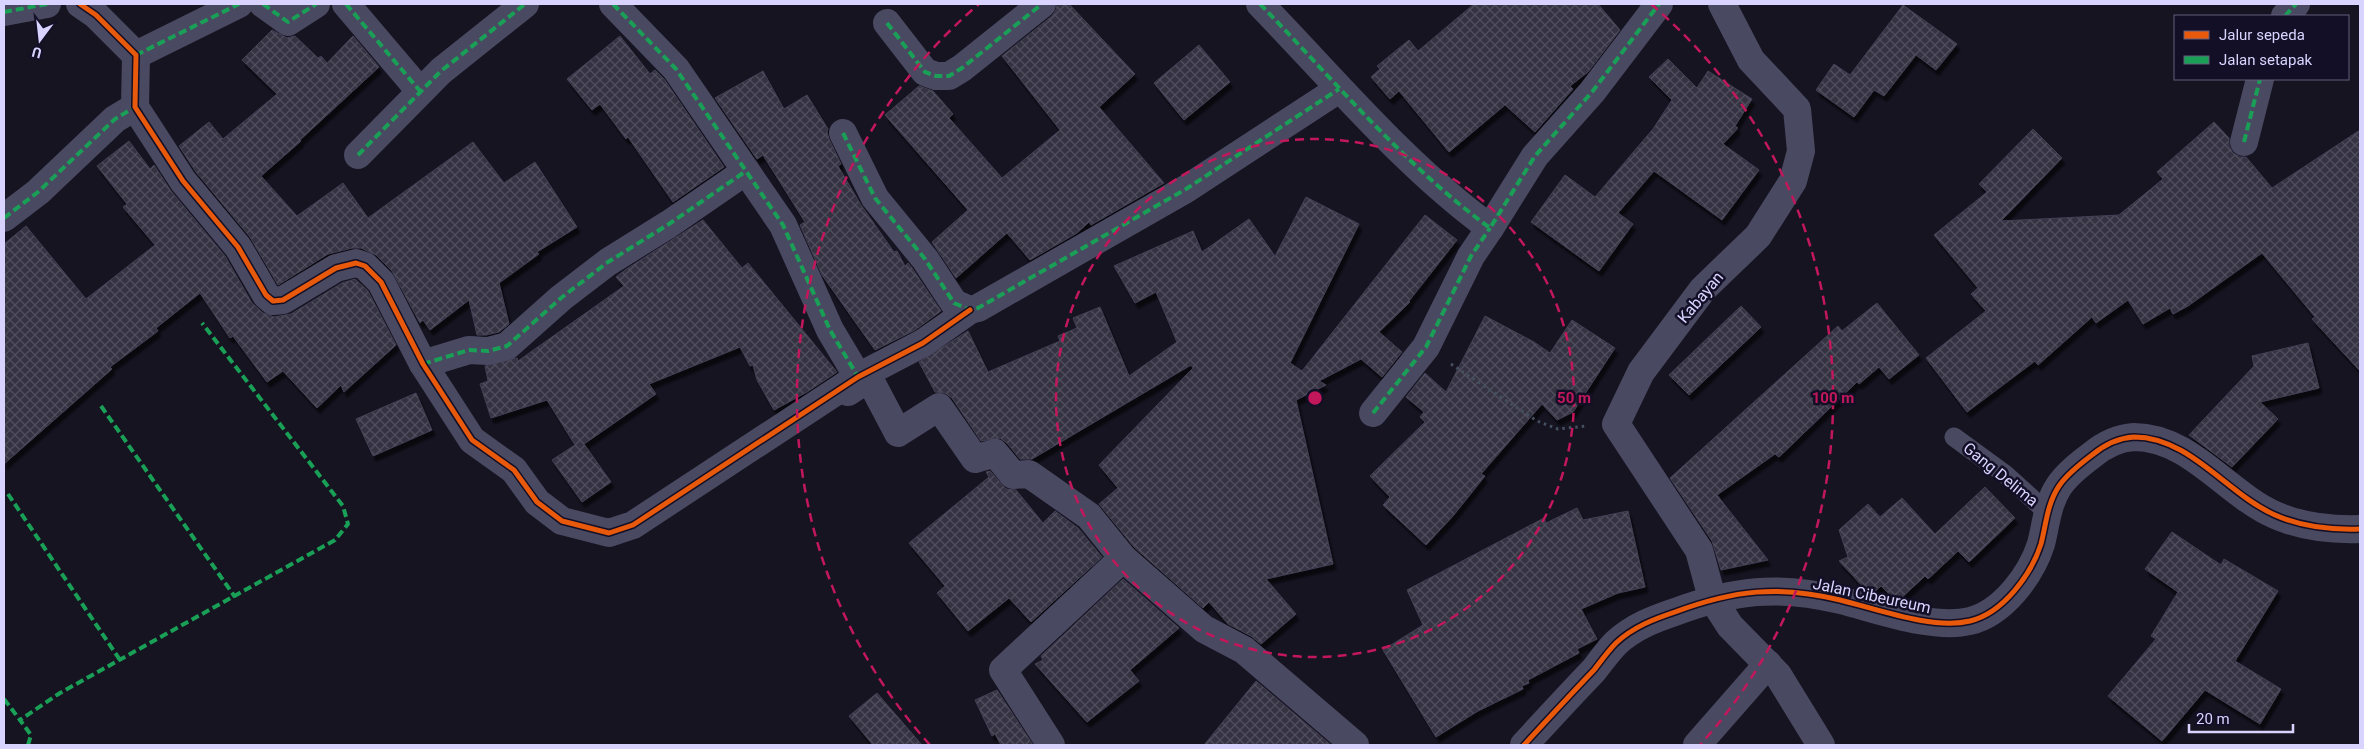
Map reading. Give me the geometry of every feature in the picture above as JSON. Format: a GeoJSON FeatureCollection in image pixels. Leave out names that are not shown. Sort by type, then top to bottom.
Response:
{"type":"FeatureCollection","features":[{"type":"Feature","properties":{"kind":"street"},"geometry":{"type":"LineString","coordinates":[[4,12],[47,4]]}},
{"type":"Feature","properties":{"kind":"street"},"geometry":{"type":"LineString","coordinates":[[80,4],[96,15],[136,56],[135,107],[183,181],[238,247],[266,295],[273,301],[283,300],[336,268],[356,263],[365,266],[381,282],[423,364],[472,440],[514,470],[537,502],[546,511],[562,521],[609,533],[633,525],[858,377],[923,344],[970,310],[978,308],[1186,189],[1339,89]]}},
{"type":"Feature","properties":{"kind":"street"},"geometry":{"type":"LineString","coordinates":[[136,56],[239,4]]}},
{"type":"Feature","properties":{"kind":"street"},"geometry":{"type":"LineString","coordinates":[[262,4],[288,22],[316,4]]}},
{"type":"Feature","properties":{"kind":"street"},"geometry":{"type":"LineString","coordinates":[[346,4],[420,91]]}},
{"type":"Feature","properties":{"kind":"street"},"geometry":{"type":"LineString","coordinates":[[358,155],[441,71],[525,4]]}},
{"type":"Feature","properties":{"kind":"street"},"geometry":{"type":"LineString","coordinates":[[613,4],[676,69],[783,225],[830,330],[858,377]]}},
{"type":"Feature","properties":{"kind":"street"},"geometry":{"type":"LineString","coordinates":[[887,24],[925,72],[936,76],[949,76],[962,68],[1042,4]]}},
{"type":"Feature","properties":{"kind":"street"},"geometry":{"type":"LineString","coordinates":[[1260,4],[1339,89],[1437,184],[1490,228]]}},
{"type":"Feature","properties":{"kind":"street"},"geometry":{"type":"LineString","coordinates":[[1373,413],[1426,347],[1471,256],[1535,156],[1592,92],[1659,4]]}},
{"type":"Feature","properties":{"kind":"street","name":"Kabayan"},"geometry":{"type":"LineString","coordinates":[[1616,424],[1641,372],[1703,289],[1758,236],[1793,181],[1801,151],[1797,109],[1751,60],[1722,4]]}},
{"type":"Feature","properties":{"kind":"street"},"geometry":{"type":"LineString","coordinates":[[2287,15],[2296,4]]}},
{"type":"Feature","properties":{"kind":"street"},"geometry":{"type":"LineString","coordinates":[[2244,142],[2260,80]]}},
{"type":"Feature","properties":{"kind":"street"},"geometry":{"type":"LineString","coordinates":[[4,218],[38,192],[115,119],[135,107]]}},
{"type":"Feature","properties":{"kind":"street"},"geometry":{"type":"LineString","coordinates":[[843,133],[875,198],[925,258],[954,303],[970,310]]}},
{"type":"Feature","properties":{"kind":"street"},"geometry":{"type":"LineString","coordinates":[[423,364],[469,350],[488,351],[507,346],[561,298],[608,262],[669,224],[746,171]]}},
{"type":"Feature","properties":{"kind":"street"},"geometry":{"type":"LineString","coordinates":[[757,445],[813,415],[869,378],[898,433],[939,407],[975,460],[995,453],[1012,475],[1029,474],[1089,516],[1123,558],[1204,629],[1244,650],[1355,745]]}},
{"type":"Feature","properties":{"kind":"street"},"geometry":{"type":"LineString","coordinates":[[1616,424],[1699,550],[1706,570],[1712,598],[1730,626],[1768,664],[1788,690],[1821,745]]}},
{"type":"Feature","properties":{"kind":"street","name":"Jalan Cibeureum"},"geometry":{"type":"LineString","coordinates":[[1524,745],[1615,644],[1651,620],[1712,598],[1746,592],[1799,592],[1838,599],[1922,621],[1970,621],[1992,611],[2022,582],[2040,546],[2047,512],[2058,487],[2081,463],[2107,444],[2133,437],[2156,440],[2178,448],[2274,514],[2308,526],[2360,528]]}},
{"type":"Feature","properties":{"kind":"street"},"geometry":{"type":"LineString","coordinates":[[1051,745],[1003,670],[1123,558]]}},
{"type":"Feature","properties":{"kind":"street"},"geometry":{"type":"LineString","coordinates":[[1697,745],[1768,664]]}},
{"type":"Feature","properties":{"kind":"lane","name":"Gang Delima"},"geometry":{"type":"LineString","coordinates":[[1954,437],[2006,475],[2047,512]]}},
{"type":"Feature","properties":{"kind":"path"},"geometry":{"type":"LineString","coordinates":[[1426,347],[1537,421],[1558,429],[1616,424]]}},
{"type":"Feature","properties":{"kind":"building"},"geometry":{"type":"Polygon","coordinates":[[[1057,4],[1069,4],[1135,74],[1099,107],[1164,183],[1091,225],[1089,222],[1077,233],[1030,260],[1007,233],[956,278],[932,242],[968,210],[885,115],[919,86],[933,91],[953,114],[949,118],[1002,178],[1060,130],[1002,56],[1052,16],[1057,4]]]}},
{"type":"Feature","properties":{"kind":"building"},"geometry":{"type":"Polygon","coordinates":[[[1474,4],[1598,4],[1620,30],[1588,72],[1570,86],[1573,89],[1535,132],[1505,105],[1449,152],[1399,91],[1390,99],[1371,77],[1380,69],[1377,66],[1409,40],[1418,51],[1474,4]]]}},
{"type":"Feature","properties":{"kind":"building"},"geometry":{"type":"Polygon","coordinates":[[[1903,5],[1957,44],[1936,70],[1916,55],[1884,96],[1874,90],[1854,117],[1816,90],[1834,64],[1850,75],[1903,5]]]}},
{"type":"Feature","properties":{"kind":"building"},"geometry":{"type":"Polygon","coordinates":[[[272,30],[287,38],[295,36],[318,58],[321,56],[327,63],[353,36],[379,67],[261,176],[297,216],[343,183],[368,218],[473,142],[504,183],[535,162],[577,227],[537,252],[539,254],[499,283],[509,324],[499,332],[477,335],[469,300],[430,330],[423,320],[420,323],[392,271],[376,255],[361,248],[352,248],[328,254],[278,285],[250,237],[196,172],[179,146],[209,122],[223,139],[277,94],[242,60],[272,30]]]}},
{"type":"Feature","properties":{"kind":"building"},"geometry":{"type":"Polygon","coordinates":[[[620,36],[650,74],[655,70],[664,79],[724,167],[673,202],[628,137],[626,139],[600,104],[592,110],[567,79],[620,36]]]}},
{"type":"Feature","properties":{"kind":"building"},"geometry":{"type":"Polygon","coordinates":[[[1199,45],[1230,82],[1184,120],[1154,83],[1199,45]]]}},
{"type":"Feature","properties":{"kind":"building"},"geometry":{"type":"Polygon","coordinates":[[[1668,59],[1697,88],[1708,71],[1752,99],[1735,126],[1738,128],[1723,144],[1759,170],[1722,220],[1654,171],[1618,213],[1633,224],[1599,271],[1531,222],[1565,175],[1595,197],[1653,129],[1672,100],[1649,77],[1668,59]]]}},
{"type":"Feature","properties":{"kind":"building"},"geometry":{"type":"Polygon","coordinates":[[[763,71],[784,109],[807,95],[828,129],[829,139],[841,164],[838,166],[861,205],[894,252],[897,251],[905,266],[908,263],[912,268],[941,311],[915,330],[875,350],[822,275],[800,225],[805,222],[763,155],[757,159],[715,98],[763,71]]]}},
{"type":"Feature","properties":{"kind":"building"},"geometry":{"type":"Polygon","coordinates":[[[2214,122],[2229,138],[2229,146],[2233,153],[2240,157],[2246,157],[2272,188],[2360,130],[2360,371],[2312,319],[2315,317],[2262,253],[2188,306],[2173,314],[2170,308],[2143,324],[2128,300],[2096,323],[2092,317],[2038,365],[2035,361],[1967,412],[1926,358],[1986,311],[1971,294],[1978,288],[1934,235],[1987,192],[1979,184],[2033,129],[2062,158],[2001,221],[2119,215],[2163,179],[2157,172],[2214,122]]]}},
{"type":"Feature","properties":{"kind":"building"},"geometry":{"type":"Polygon","coordinates":[[[129,141],[150,169],[154,165],[171,191],[225,256],[252,303],[263,313],[274,317],[291,314],[342,283],[355,279],[368,291],[396,345],[344,392],[341,385],[317,408],[283,371],[267,382],[233,336],[230,338],[200,293],[156,328],[158,331],[110,367],[112,369],[4,464],[4,244],[26,226],[86,299],[155,245],[123,207],[127,204],[97,166],[129,141]]]}},
{"type":"Feature","properties":{"kind":"building"},"geometry":{"type":"Polygon","coordinates":[[[1306,197],[1359,224],[1290,363],[1302,371],[1425,215],[1457,240],[1410,302],[1379,332],[1402,352],[1382,377],[1361,359],[1319,381],[1326,385],[1296,400],[1333,564],[1266,579],[1296,614],[1261,644],[1251,636],[1228,624],[1209,602],[1203,608],[1134,547],[1099,504],[1118,488],[1099,465],[1193,368],[1191,365],[1032,459],[1020,459],[1007,443],[1000,438],[981,441],[952,398],[945,393],[935,392],[919,362],[968,331],[988,372],[1060,341],[1058,336],[1077,328],[1073,318],[1100,307],[1129,376],[1177,342],[1156,292],[1135,303],[1114,266],[1193,231],[1202,252],[1249,219],[1275,256],[1306,197]]]}},
{"type":"Feature","properties":{"kind":"building"},"geometry":{"type":"Polygon","coordinates":[[[703,220],[742,268],[748,263],[837,372],[807,392],[774,410],[757,380],[753,365],[750,366],[740,347],[649,384],[656,394],[584,444],[611,482],[582,502],[552,460],[575,445],[547,400],[491,418],[480,384],[488,381],[485,366],[517,358],[518,361],[624,286],[616,277],[625,270],[703,220]]]}},
{"type":"Feature","properties":{"kind":"building"},"geometry":{"type":"Polygon","coordinates":[[[1877,303],[1919,355],[1889,379],[1879,367],[1859,384],[1857,382],[1779,457],[1775,454],[1717,495],[1768,560],[1721,570],[1712,541],[1670,478],[1838,326],[1842,331],[1877,303]]]}},
{"type":"Feature","properties":{"kind":"building"},"geometry":{"type":"Polygon","coordinates":[[[1741,306],[1761,327],[1689,395],[1669,375],[1741,306]]]}},
{"type":"Feature","properties":{"kind":"building"},"geometry":{"type":"Polygon","coordinates":[[[1485,316],[1534,342],[1550,353],[1572,320],[1615,348],[1573,412],[1557,420],[1542,404],[1481,474],[1485,476],[1453,516],[1426,545],[1383,505],[1390,497],[1370,476],[1425,422],[1420,417],[1424,412],[1406,397],[1425,373],[1446,392],[1485,316]]]}},
{"type":"Feature","properties":{"kind":"building"},"geometry":{"type":"Polygon","coordinates":[[[2308,343],[2319,388],[2260,402],[2278,419],[2232,467],[2189,435],[2254,366],[2252,356],[2308,343]]]}},
{"type":"Feature","properties":{"kind":"building"},"geometry":{"type":"Polygon","coordinates":[[[416,393],[432,430],[373,456],[356,419],[416,393]]]}},
{"type":"Feature","properties":{"kind":"building"},"geometry":{"type":"Polygon","coordinates":[[[990,471],[1006,489],[1016,490],[1043,523],[1055,511],[1078,528],[1102,557],[1031,622],[1009,598],[968,631],[937,593],[945,586],[909,543],[989,477],[986,472],[990,471]]]}},
{"type":"Feature","properties":{"kind":"building"},"geometry":{"type":"Polygon","coordinates":[[[1985,487],[2015,518],[1969,562],[1958,551],[1928,579],[1925,576],[1899,600],[1893,598],[1881,586],[1873,593],[1867,591],[1839,561],[1848,557],[1839,530],[1868,504],[1880,517],[1902,498],[1935,534],[1985,487]]]}},
{"type":"Feature","properties":{"kind":"building"},"geometry":{"type":"Polygon","coordinates":[[[1577,508],[1583,520],[1628,511],[1645,587],[1618,593],[1581,609],[1597,639],[1577,649],[1579,653],[1528,680],[1529,683],[1522,686],[1523,689],[1478,711],[1436,737],[1383,650],[1423,625],[1407,590],[1544,518],[1546,523],[1577,508]]]}},
{"type":"Feature","properties":{"kind":"building"},"geometry":{"type":"Polygon","coordinates":[[[2172,532],[2221,565],[2224,559],[2278,591],[2235,661],[2281,689],[2260,724],[2205,690],[2162,741],[2108,696],[2156,639],[2151,636],[2178,592],[2145,569],[2172,532]]]}},
{"type":"Feature","properties":{"kind":"building"},"geometry":{"type":"Polygon","coordinates":[[[1123,579],[1179,628],[1130,670],[1139,681],[1087,722],[1035,664],[1043,660],[1041,656],[1123,579]]]}},
{"type":"Feature","properties":{"kind":"building"},"geometry":{"type":"Polygon","coordinates":[[[1256,681],[1331,745],[1204,745],[1256,681]]]}},
{"type":"Feature","properties":{"kind":"building"},"geometry":{"type":"Polygon","coordinates":[[[997,690],[1033,745],[1001,745],[995,734],[992,736],[975,700],[997,690]]]}},
{"type":"Feature","properties":{"kind":"building"},"geometry":{"type":"Polygon","coordinates":[[[877,693],[922,745],[873,745],[849,716],[877,693]]]}},
{"type":"Feature","properties":{"kind":"marked path"},"geometry":{"type":"LineString","coordinates":[[4,12],[47,4]]}},
{"type":"Feature","properties":{"kind":"marked path"},"geometry":{"type":"LineString","coordinates":[[136,55],[239,4]]}},
{"type":"Feature","properties":{"kind":"marked path"},"geometry":{"type":"LineString","coordinates":[[263,4],[288,22],[316,4]]}},
{"type":"Feature","properties":{"kind":"marked path"},"geometry":{"type":"LineString","coordinates":[[346,4],[420,91]]}},
{"type":"Feature","properties":{"kind":"marked path"},"geometry":{"type":"LineString","coordinates":[[358,155],[441,71],[525,4]]}},
{"type":"Feature","properties":{"kind":"marked path"},"geometry":{"type":"LineString","coordinates":[[613,4],[676,69],[783,225],[830,330],[858,377]]}},
{"type":"Feature","properties":{"kind":"marked path"},"geometry":{"type":"LineString","coordinates":[[887,23],[925,72],[936,76],[949,76],[962,68],[1042,4]]}},
{"type":"Feature","properties":{"kind":"marked path"},"geometry":{"type":"LineString","coordinates":[[1260,4],[1370,121],[1428,177],[1490,228],[1535,156],[1592,92],[1659,4]]}},
{"type":"Feature","properties":{"kind":"marked path"},"geometry":{"type":"LineString","coordinates":[[2286,15],[2296,4]]}},
{"type":"Feature","properties":{"kind":"marked path"},"geometry":{"type":"LineString","coordinates":[[2244,142],[2260,80]]}},
{"type":"Feature","properties":{"kind":"marked path"},"geometry":{"type":"LineString","coordinates":[[843,133],[875,198],[925,259],[954,303],[970,310],[978,308],[1186,189],[1339,89]]}},
{"type":"Feature","properties":{"kind":"marked path"},"geometry":{"type":"LineString","coordinates":[[4,218],[38,192],[115,119],[135,107]]}},
{"type":"Feature","properties":{"kind":"marked path"},"geometry":{"type":"LineString","coordinates":[[423,364],[469,350],[488,351],[507,346],[561,298],[608,262],[669,224],[746,171]]}},
{"type":"Feature","properties":{"kind":"marked path"},"geometry":{"type":"LineString","coordinates":[[1373,413],[1426,347],[1471,256],[1490,228]]}},
{"type":"Feature","properties":{"kind":"marked path"},"geometry":{"type":"LineString","coordinates":[[28,745],[31,735],[20,720],[60,693],[335,540],[348,524],[343,506],[202,323]]}},
{"type":"Feature","properties":{"kind":"marked path"},"geometry":{"type":"LineString","coordinates":[[101,406],[235,597]]}},
{"type":"Feature","properties":{"kind":"marked path"},"geometry":{"type":"LineString","coordinates":[[8,494],[120,660]]}},
{"type":"Feature","properties":{"kind":"marked path"},"geometry":{"type":"LineString","coordinates":[[4,699],[20,720]]}},
{"type":"Feature","properties":{"kind":"cycle path"},"geometry":{"type":"LineString","coordinates":[[80,4],[96,15],[136,55],[135,107],[183,181],[238,247],[266,295],[273,301],[283,300],[336,268],[356,263],[365,266],[381,282],[423,364],[472,440],[514,470],[537,502],[562,521],[609,533],[633,525],[858,377],[923,343],[970,310]]}},
{"type":"Feature","properties":{"kind":"cycle path"},"geometry":{"type":"LineString","coordinates":[[1524,745],[1623,637],[1652,621],[1717,599],[1756,592],[1796,592],[1840,600],[1922,621],[1955,623],[1982,617],[2004,601],[2023,580],[2041,544],[2052,500],[2062,482],[2074,469],[2097,451],[2106,445],[2122,439],[2134,437],[2154,439],[2173,446],[2208,468],[2257,506],[2285,519],[2317,527],[2360,529]]}}]}
